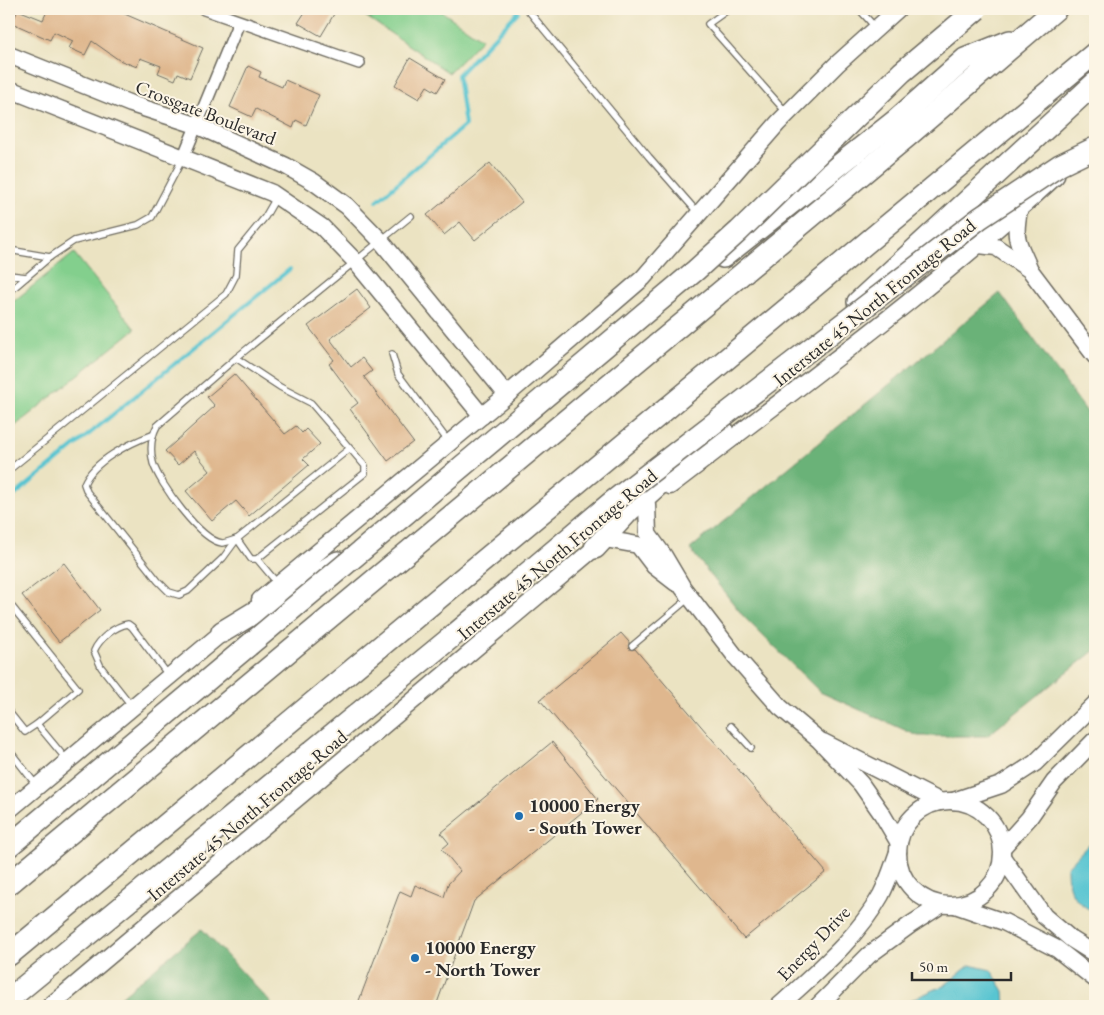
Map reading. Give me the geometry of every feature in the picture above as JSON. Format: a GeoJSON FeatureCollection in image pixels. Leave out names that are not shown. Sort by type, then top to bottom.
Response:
{"type":"FeatureCollection","features":[{"type":"Feature","properties":{"kind":"highway"},"geometry":{"type":"LineString","coordinates":[[9,846],[696,270],[739,231],[902,72],[978,9]]}},
{"type":"Feature","properties":{"kind":"highway"},"geometry":{"type":"LineString","coordinates":[[9,884],[1056,9]]}},
{"type":"Feature","properties":{"kind":"highway"},"geometry":{"type":"LineString","coordinates":[[222,632],[344,558],[895,120],[965,59],[1027,34]]}},
{"type":"Feature","properties":{"kind":"highway"},"geometry":{"type":"LineString","coordinates":[[9,955],[1095,53]]}},
{"type":"Feature","properties":{"kind":"highway"},"geometry":{"type":"LineString","coordinates":[[600,543],[629,511],[1095,83]]}},
{"type":"Feature","properties":{"kind":"highway"},"geometry":{"type":"LineString","coordinates":[[9,999],[454,635],[612,502],[974,222],[1052,170],[1095,148]]}},
{"type":"Feature","properties":{"kind":"street"},"geometry":{"type":"LineString","coordinates":[[204,9],[359,63]]}},
{"type":"Feature","properties":{"kind":"street"},"geometry":{"type":"LineString","coordinates":[[9,810],[482,416],[643,278],[787,114],[837,64],[898,9]]}},
{"type":"Feature","properties":{"kind":"street"},"geometry":{"type":"LineString","coordinates":[[183,158],[239,22]]}},
{"type":"Feature","properties":{"kind":"street","name":"Crossgate Boulevard"},"geometry":{"type":"LineString","coordinates":[[11,61],[196,125],[279,162],[314,182],[347,206],[381,241],[507,395]]}},
{"type":"Feature","properties":{"kind":"street"},"geometry":{"type":"LineString","coordinates":[[9,89],[276,196],[322,227],[355,261],[482,416]]}},
{"type":"Feature","properties":{"kind":"street","name":"Interstate 45 North Frontage Road"},"geometry":{"type":"LineString","coordinates":[[50,1006],[244,845],[485,639],[647,504],[782,402],[979,245],[1095,140]]}},
{"type":"Feature","properties":{"kind":"street"},"geometry":{"type":"LineString","coordinates":[[1019,210],[1015,232],[1016,241],[1021,247],[1030,270],[1095,356]]}},
{"type":"Feature","properties":{"kind":"street"},"geometry":{"type":"LineString","coordinates":[[979,245],[996,247],[1030,270]]}},
{"type":"Feature","properties":{"kind":"street"},"geometry":{"type":"LineString","coordinates":[[647,504],[648,534],[664,556],[686,593],[736,657],[780,707],[819,740],[861,784],[882,814],[899,848],[903,876],[913,889],[926,899],[1004,922],[1057,949],[1095,979]]}},
{"type":"Feature","properties":{"kind":"street"},"geometry":{"type":"LineString","coordinates":[[600,543],[638,545],[654,566],[686,593]]}},
{"type":"Feature","properties":{"kind":"street"},"geometry":{"type":"LineString","coordinates":[[899,848],[911,819],[924,808],[1001,785],[1028,767],[1095,704]]}},
{"type":"Feature","properties":{"kind":"street"},"geometry":{"type":"LineString","coordinates":[[819,740],[947,802],[970,805],[986,816],[997,830],[1002,853],[1044,916],[1071,939],[1095,954]]}},
{"type":"Feature","properties":{"kind":"street"},"geometry":{"type":"LineString","coordinates":[[818,1006],[870,956],[910,925],[948,905],[970,902],[984,893],[995,880],[1002,853],[1054,782],[1095,740]]}},
{"type":"Feature","properties":{"kind":"street","name":"Energy Drive"},"geometry":{"type":"LineString","coordinates":[[779,1006],[839,952],[866,919],[882,894],[899,848]]}},
{"type":"Feature","properties":{"kind":"lane"},"geometry":{"type":"LineString","coordinates":[[527,9],[648,157],[699,215]]}},
{"type":"Feature","properties":{"kind":"lane"},"geometry":{"type":"LineString","coordinates":[[729,9],[708,24],[787,114]]}},
{"type":"Feature","properties":{"kind":"lane"},"geometry":{"type":"LineString","coordinates":[[859,9],[877,29]]}},
{"type":"Feature","properties":{"kind":"lane"},"geometry":{"type":"LineString","coordinates":[[10,289],[50,257],[74,241],[138,225],[152,217],[183,158]]}},
{"type":"Feature","properties":{"kind":"lane"},"geometry":{"type":"LineString","coordinates":[[9,470],[226,294],[236,275],[238,250],[265,217],[276,196]]}},
{"type":"Feature","properties":{"kind":"lane"},"geometry":{"type":"LineString","coordinates":[[237,539],[222,543],[206,536],[174,500],[153,464],[152,436],[157,426],[236,358],[410,216]]}},
{"type":"Feature","properties":{"kind":"lane"},"geometry":{"type":"LineString","coordinates":[[9,250],[50,257]]}},
{"type":"Feature","properties":{"kind":"lane"},"geometry":{"type":"LineString","coordinates":[[9,275],[26,277]]}},
{"type":"Feature","properties":{"kind":"lane"},"geometry":{"type":"LineString","coordinates":[[392,354],[398,374],[450,442]]}},
{"type":"Feature","properties":{"kind":"lane"},"geometry":{"type":"LineString","coordinates":[[236,358],[280,387],[311,403],[365,466],[365,473],[257,559],[251,559],[237,539]]}},
{"type":"Feature","properties":{"kind":"lane"},"geometry":{"type":"LineString","coordinates":[[152,436],[123,447],[94,470],[87,477],[84,484],[87,492],[158,582],[169,592],[179,595],[188,591],[224,558],[237,539],[349,449]]}},
{"type":"Feature","properties":{"kind":"lane"},"geometry":{"type":"LineString","coordinates":[[257,559],[279,584]]}},
{"type":"Feature","properties":{"kind":"lane"},"geometry":{"type":"LineString","coordinates":[[632,646],[686,593]]}},
{"type":"Feature","properties":{"kind":"lane"},"geometry":{"type":"LineString","coordinates":[[9,603],[78,689],[25,732],[9,712]]}},
{"type":"Feature","properties":{"kind":"lane"},"geometry":{"type":"LineString","coordinates":[[132,707],[96,658],[94,651],[102,640],[117,628],[128,624],[170,676]]}},
{"type":"Feature","properties":{"kind":"lane"},"geometry":{"type":"LineString","coordinates":[[37,724],[68,761]]}},
{"type":"Feature","properties":{"kind":"lane"},"geometry":{"type":"LineString","coordinates":[[731,726],[752,748]]}},
{"type":"Feature","properties":{"kind":"lane"},"geometry":{"type":"LineString","coordinates":[[9,751],[37,786]]}},
{"type":"Feature","properties":{"kind":"green space"},"geometry":{"type":"Polygon","coordinates":[[[355,9],[438,9],[482,39],[449,73],[355,9]]]}},
{"type":"Feature","properties":{"kind":"green space"},"geometry":{"type":"Polygon","coordinates":[[[74,253],[135,329],[9,431],[9,305],[74,253]]]}},
{"type":"Feature","properties":{"kind":"green space"},"geometry":{"type":"Polygon","coordinates":[[[1000,293],[1095,423],[1095,650],[987,736],[918,736],[820,692],[744,617],[690,549],[1000,293]]]}},
{"type":"Feature","properties":{"kind":"green space"},"geometry":{"type":"Polygon","coordinates":[[[202,929],[270,1002],[270,1006],[110,1006],[202,929]]]}},
{"type":"Feature","properties":{"kind":"water"},"geometry":{"type":"Polygon","coordinates":[[[1095,838],[1095,913],[1073,895],[1068,883],[1067,867],[1095,838]]]}},
{"type":"Feature","properties":{"kind":"water"},"geometry":{"type":"Polygon","coordinates":[[[970,965],[991,970],[1004,991],[1005,1006],[897,1006],[945,985],[970,965]]]}},
{"type":"Feature","properties":{"kind":"building"},"geometry":{"type":"Polygon","coordinates":[[[48,9],[122,9],[120,12],[203,48],[190,78],[178,73],[175,80],[158,73],[161,66],[140,58],[137,67],[119,60],[92,41],[85,55],[69,48],[73,41],[54,32],[50,40],[12,23],[18,10],[43,20],[48,9]]]}},
{"type":"Feature","properties":{"kind":"building"},"geometry":{"type":"Polygon","coordinates":[[[307,9],[337,9],[321,36],[298,23],[307,9]]]}},
{"type":"Feature","properties":{"kind":"building"},"geometry":{"type":"Polygon","coordinates":[[[410,58],[445,79],[437,92],[427,86],[419,99],[395,85],[410,58]]]}},
{"type":"Feature","properties":{"kind":"building"},"geometry":{"type":"Polygon","coordinates":[[[248,66],[261,72],[259,77],[282,87],[285,80],[319,95],[306,125],[296,120],[293,128],[256,109],[252,117],[230,107],[248,66]]]}},
{"type":"Feature","properties":{"kind":"building"},"geometry":{"type":"Polygon","coordinates":[[[490,163],[522,202],[475,240],[460,222],[444,235],[427,215],[490,163]]]}},
{"type":"Feature","properties":{"kind":"building"},"geometry":{"type":"Polygon","coordinates":[[[357,289],[371,308],[330,339],[351,367],[362,358],[372,371],[364,377],[413,442],[388,461],[350,409],[358,403],[329,364],[334,360],[308,326],[357,289]]]}},
{"type":"Feature","properties":{"kind":"building"},"geometry":{"type":"Polygon","coordinates":[[[234,374],[285,434],[296,426],[302,433],[306,429],[320,444],[303,459],[309,465],[249,516],[236,501],[212,521],[186,491],[210,471],[194,451],[178,465],[165,451],[215,406],[207,397],[234,374]]]}},
{"type":"Feature","properties":{"kind":"building"},"geometry":{"type":"Polygon","coordinates":[[[64,563],[100,610],[59,642],[22,595],[64,563]]]}},
{"type":"Feature","properties":{"kind":"building"},"geometry":{"type":"Polygon","coordinates":[[[621,633],[629,642],[629,649],[635,649],[826,872],[744,939],[540,700],[621,633]]]}},
{"type":"Feature","properties":{"kind":"building"},"geometry":{"type":"Polygon","coordinates":[[[552,742],[598,799],[474,901],[436,1006],[357,1006],[400,891],[411,896],[415,885],[444,897],[448,884],[460,871],[442,849],[449,843],[441,833],[552,742]]]}},
{"type":"Feature","properties":{"kind":"waterway"},"geometry":{"type":"LineString","coordinates":[[377,201],[465,125],[458,75],[518,12]]}},
{"type":"Feature","properties":{"kind":"waterway"},"geometry":{"type":"LineString","coordinates":[[9,500],[290,269]]}},
{"type":"Feature","properties":{"kind":"place","name":"10000 Energy - South Tower"},"geometry":{"type":"Point","coordinates":[519,816]}},
{"type":"Feature","properties":{"kind":"place","name":"10000 Energy - North Tower"},"geometry":{"type":"Point","coordinates":[415,958]}}]}
